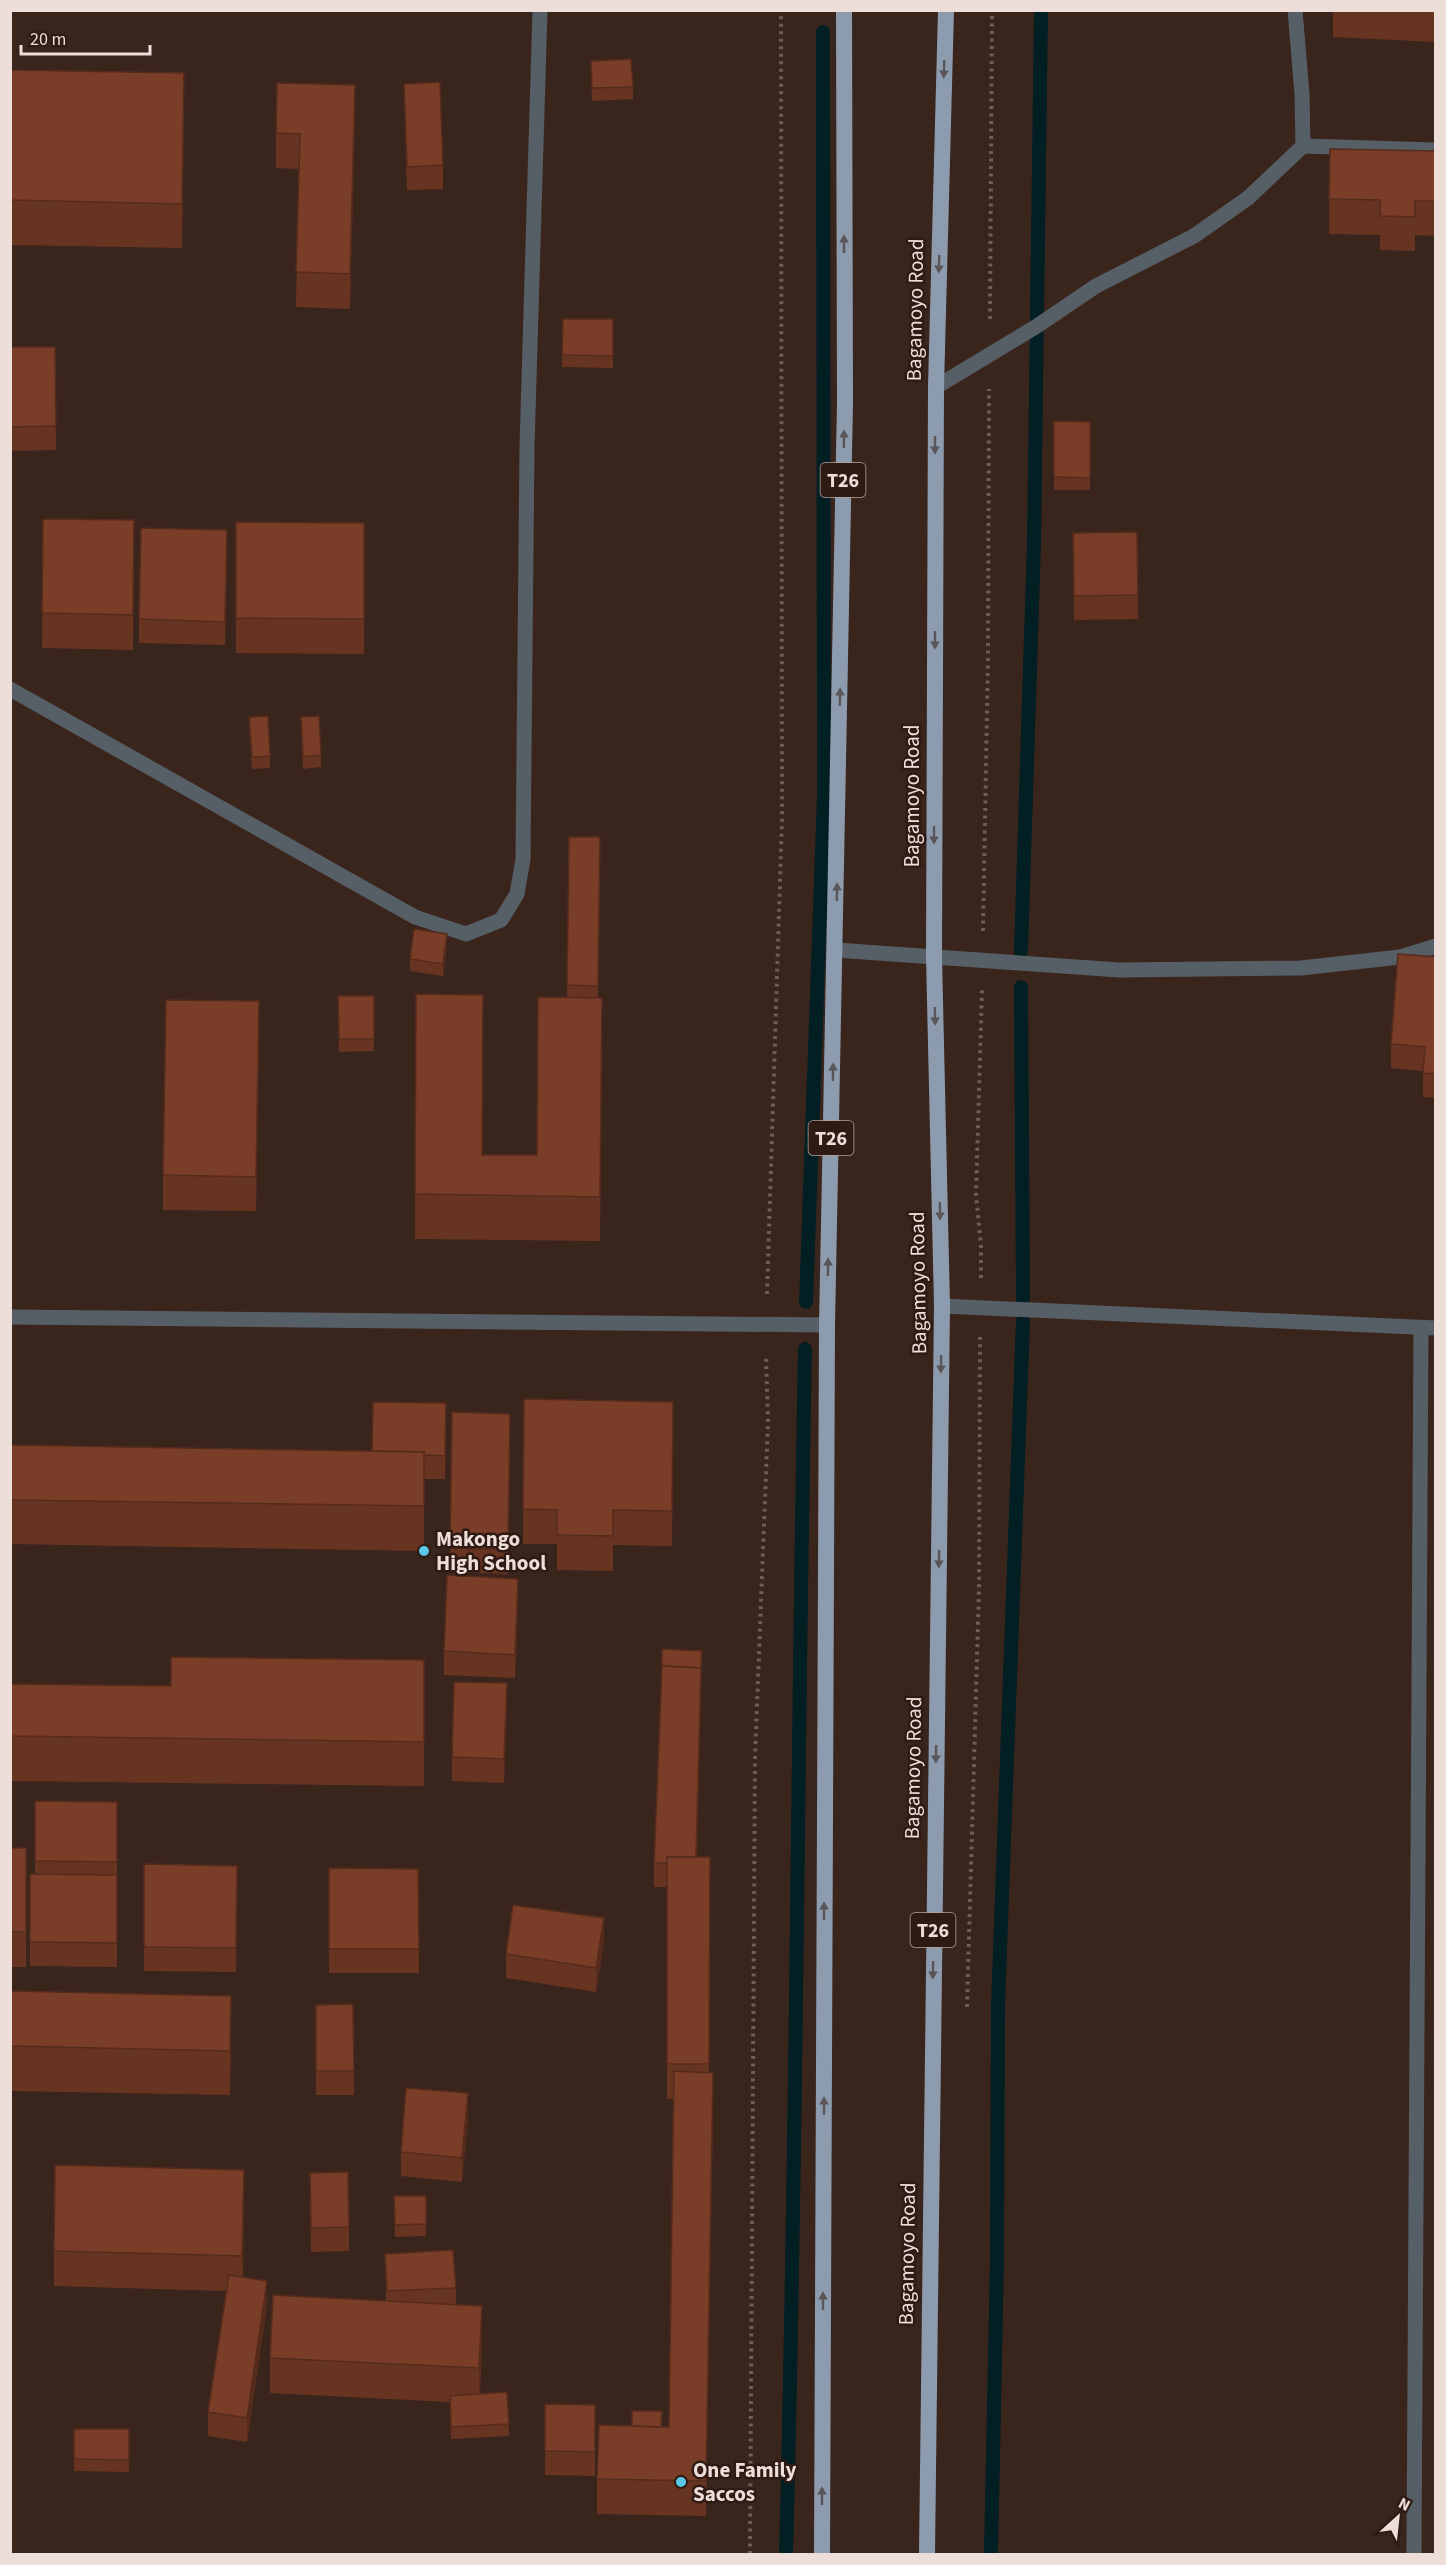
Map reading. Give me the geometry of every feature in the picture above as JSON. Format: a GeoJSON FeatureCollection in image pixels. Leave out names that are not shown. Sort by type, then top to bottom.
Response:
{"type":"FeatureCollection","features":[{"type":"Feature","properties":{"kind":"highway","name":"T26"},"geometry":{"type":"LineString","coordinates":[[822,2554],[827,1325],[845,402],[844,10]]}},
{"type":"Feature","properties":{"kind":"highway","name":"Bagamoyo Road"},"geometry":{"type":"LineString","coordinates":[[927,2554],[942,1306],[934,957],[936,387],[946,10]]}},
{"type":"Feature","properties":{"kind":"lane"},"geometry":{"type":"LineString","coordinates":[[10,690],[415,917],[466,934],[501,920],[517,894],[523,859],[527,446],[540,10]]}},
{"type":"Feature","properties":{"kind":"lane"},"geometry":{"type":"LineString","coordinates":[[1295,10],[1304,146]]}},
{"type":"Feature","properties":{"kind":"lane"},"geometry":{"type":"LineString","coordinates":[[936,387],[989,356],[1096,286],[1194,236],[1248,198],[1304,146],[1436,150]]}},
{"type":"Feature","properties":{"kind":"lane"},"geometry":{"type":"LineString","coordinates":[[836,950],[1119,970],[1301,968],[1400,957],[1436,946]]}},
{"type":"Feature","properties":{"kind":"lane"},"geometry":{"type":"LineString","coordinates":[[942,1306],[1428,1328],[1414,2554]]}},
{"type":"Feature","properties":{"kind":"lane"},"geometry":{"type":"LineString","coordinates":[[10,1317],[827,1325]]}},
{"type":"Feature","properties":{"kind":"path"},"geometry":{"type":"LineString","coordinates":[[750,2554],[755,1757],[768,1422],[766,1325],[782,818],[781,10]]}},
{"type":"Feature","properties":{"kind":"path"},"geometry":{"type":"LineString","coordinates":[[967,2012],[979,1588],[981,1246],[976,1195],[988,644],[992,10]]}},
{"type":"Feature","properties":{"kind":"building"},"geometry":{"type":"Polygon","coordinates":[[[631,59],[633,87],[592,88],[591,61],[631,59]]]}},
{"type":"Feature","properties":{"kind":"building"},"geometry":{"type":"Polygon","coordinates":[[[10,70],[184,73],[182,204],[10,200],[10,70]]]}},
{"type":"Feature","properties":{"kind":"building"},"geometry":{"type":"Polygon","coordinates":[[[440,82],[443,165],[407,167],[404,84],[440,82]]]}},
{"type":"Feature","properties":{"kind":"building"},"geometry":{"type":"Polygon","coordinates":[[[277,83],[355,85],[350,274],[296,272],[300,134],[276,133],[277,83]]]}},
{"type":"Feature","properties":{"kind":"building"},"geometry":{"type":"Polygon","coordinates":[[[1330,149],[1436,151],[1436,201],[1415,201],[1415,217],[1380,216],[1380,200],[1329,199],[1330,149]]]}},
{"type":"Feature","properties":{"kind":"building"},"geometry":{"type":"Polygon","coordinates":[[[563,319],[613,319],[613,356],[562,355],[563,319]]]}},
{"type":"Feature","properties":{"kind":"building"},"geometry":{"type":"Polygon","coordinates":[[[10,347],[55,347],[56,426],[10,427],[10,347]]]}},
{"type":"Feature","properties":{"kind":"building"},"geometry":{"type":"Polygon","coordinates":[[[1054,421],[1090,422],[1090,478],[1054,477],[1054,421]]]}},
{"type":"Feature","properties":{"kind":"building"},"geometry":{"type":"Polygon","coordinates":[[[43,519],[134,520],[133,615],[42,613],[43,519]]]}},
{"type":"Feature","properties":{"kind":"building"},"geometry":{"type":"Polygon","coordinates":[[[236,522],[364,523],[364,619],[236,618],[236,522]]]}},
{"type":"Feature","properties":{"kind":"building"},"geometry":{"type":"Polygon","coordinates":[[[141,528],[227,530],[225,622],[139,619],[141,528]]]}},
{"type":"Feature","properties":{"kind":"building"},"geometry":{"type":"Polygon","coordinates":[[[1137,532],[1138,595],[1074,596],[1073,533],[1137,532]]]}},
{"type":"Feature","properties":{"kind":"building"},"geometry":{"type":"Polygon","coordinates":[[[268,716],[270,756],[252,757],[249,717],[268,716]]]}},
{"type":"Feature","properties":{"kind":"building"},"geometry":{"type":"Polygon","coordinates":[[[319,716],[321,755],[303,757],[301,717],[319,716]]]}},
{"type":"Feature","properties":{"kind":"building"},"geometry":{"type":"Polygon","coordinates":[[[569,837],[600,837],[598,986],[567,985],[569,837]]]}},
{"type":"Feature","properties":{"kind":"building"},"geometry":{"type":"Polygon","coordinates":[[[414,929],[447,934],[443,964],[410,959],[414,929]]]}},
{"type":"Feature","properties":{"kind":"building"},"geometry":{"type":"Polygon","coordinates":[[[1398,954],[1436,957],[1436,1074],[1423,1073],[1425,1047],[1391,1044],[1398,954]]]}},
{"type":"Feature","properties":{"kind":"building"},"geometry":{"type":"Polygon","coordinates":[[[416,994],[483,995],[482,1155],[537,1155],[538,997],[602,998],[600,1197],[415,1194],[416,994]]]}},
{"type":"Feature","properties":{"kind":"building"},"geometry":{"type":"Polygon","coordinates":[[[338,996],[374,996],[374,1039],[339,1039],[338,996]]]}},
{"type":"Feature","properties":{"kind":"building"},"geometry":{"type":"Polygon","coordinates":[[[166,1000],[259,1001],[256,1177],[163,1175],[166,1000]]]}},
{"type":"Feature","properties":{"kind":"building"},"geometry":{"type":"Polygon","coordinates":[[[524,1399],[673,1402],[672,1511],[613,1510],[613,1536],[557,1535],[557,1510],[523,1509],[524,1399]]]}},
{"type":"Feature","properties":{"kind":"building"},"geometry":{"type":"Polygon","coordinates":[[[373,1402],[446,1403],[445,1456],[424,1455],[424,1452],[372,1451],[373,1402]]]}},
{"type":"Feature","properties":{"kind":"building"},"geometry":{"type":"Polygon","coordinates":[[[452,1412],[510,1414],[508,1550],[450,1548],[452,1412]]]}},
{"type":"Feature","properties":{"kind":"building"},"geometry":{"type":"Polygon","coordinates":[[[10,1445],[424,1452],[424,1506],[10,1500],[10,1445]]]}},
{"type":"Feature","properties":{"kind":"building"},"geometry":{"type":"Polygon","coordinates":[[[447,1575],[518,1579],[515,1655],[444,1651],[447,1575]]]}},
{"type":"Feature","properties":{"kind":"building"},"geometry":{"type":"Polygon","coordinates":[[[662,1649],[702,1651],[701,1668],[662,1666],[662,1649]]]}},
{"type":"Feature","properties":{"kind":"building"},"geometry":{"type":"Polygon","coordinates":[[[171,1657],[424,1660],[424,1742],[10,1736],[10,1684],[171,1686],[171,1657]]]}},
{"type":"Feature","properties":{"kind":"building"},"geometry":{"type":"Polygon","coordinates":[[[662,1666],[701,1668],[696,1857],[667,1857],[667,1863],[654,1863],[662,1666]]]}},
{"type":"Feature","properties":{"kind":"building"},"geometry":{"type":"Polygon","coordinates":[[[454,1682],[507,1683],[504,1759],[452,1757],[454,1682]]]}},
{"type":"Feature","properties":{"kind":"building"},"geometry":{"type":"Polygon","coordinates":[[[35,1801],[117,1802],[117,1862],[35,1861],[35,1801]]]}},
{"type":"Feature","properties":{"kind":"building"},"geometry":{"type":"Polygon","coordinates":[[[10,1848],[26,1848],[26,1932],[10,1932],[10,1848]]]}},
{"type":"Feature","properties":{"kind":"building"},"geometry":{"type":"Polygon","coordinates":[[[667,1857],[710,1857],[709,2064],[667,2064],[667,1857]]]}},
{"type":"Feature","properties":{"kind":"building"},"geometry":{"type":"Polygon","coordinates":[[[144,1864],[237,1866],[236,1948],[144,1947],[144,1864]]]}},
{"type":"Feature","properties":{"kind":"building"},"geometry":{"type":"Polygon","coordinates":[[[329,1868],[418,1869],[419,1949],[329,1949],[329,1868]]]}},
{"type":"Feature","properties":{"kind":"building"},"geometry":{"type":"Polygon","coordinates":[[[30,1874],[117,1875],[117,1943],[30,1942],[30,1874]]]}},
{"type":"Feature","properties":{"kind":"building"},"geometry":{"type":"Polygon","coordinates":[[[513,1905],[604,1918],[596,1968],[506,1954],[513,1905]]]}},
{"type":"Feature","properties":{"kind":"building"},"geometry":{"type":"Polygon","coordinates":[[[10,1991],[231,1996],[230,2051],[10,2046],[10,1991]]]}},
{"type":"Feature","properties":{"kind":"building"},"geometry":{"type":"Polygon","coordinates":[[[353,2004],[354,2071],[316,2071],[316,2005],[353,2004]]]}},
{"type":"Feature","properties":{"kind":"building"},"geometry":{"type":"Polygon","coordinates":[[[674,2071],[713,2073],[706,2481],[597,2479],[599,2425],[669,2427],[674,2071]]]}},
{"type":"Feature","properties":{"kind":"building"},"geometry":{"type":"Polygon","coordinates":[[[406,2088],[468,2093],[462,2158],[401,2152],[406,2088]]]}},
{"type":"Feature","properties":{"kind":"building"},"geometry":{"type":"Polygon","coordinates":[[[55,2165],[244,2170],[242,2256],[54,2251],[55,2165]]]}},
{"type":"Feature","properties":{"kind":"building"},"geometry":{"type":"Polygon","coordinates":[[[348,2172],[349,2227],[311,2228],[310,2173],[348,2172]]]}},
{"type":"Feature","properties":{"kind":"building"},"geometry":{"type":"Polygon","coordinates":[[[394,2196],[426,2196],[426,2224],[395,2225],[394,2196]]]}},
{"type":"Feature","properties":{"kind":"building"},"geometry":{"type":"Polygon","coordinates":[[[453,2250],[456,2288],[387,2291],[385,2254],[453,2250]]]}},
{"type":"Feature","properties":{"kind":"building"},"geometry":{"type":"Polygon","coordinates":[[[229,2275],[267,2281],[247,2418],[208,2412],[229,2275]]]}},
{"type":"Feature","properties":{"kind":"building"},"geometry":{"type":"Polygon","coordinates":[[[273,2295],[482,2306],[479,2368],[270,2358],[273,2295]]]}},
{"type":"Feature","properties":{"kind":"building"},"geometry":{"type":"Polygon","coordinates":[[[507,2392],[509,2424],[451,2427],[450,2396],[507,2392]]]}},
{"type":"Feature","properties":{"kind":"building"},"geometry":{"type":"Polygon","coordinates":[[[545,2404],[595,2405],[595,2452],[545,2451],[545,2404]]]}},
{"type":"Feature","properties":{"kind":"building"},"geometry":{"type":"Polygon","coordinates":[[[632,2411],[662,2411],[661,2427],[632,2426],[632,2411]]]}},
{"type":"Feature","properties":{"kind":"building"},"geometry":{"type":"Polygon","coordinates":[[[74,2429],[129,2429],[129,2460],[74,2459],[74,2429]]]}},
{"type":"Feature","properties":{"kind":"waterway"},"geometry":{"type":"LineString","coordinates":[[1021,951],[1034,543],[1041,10]]}},
{"type":"Feature","properties":{"kind":"waterway"},"geometry":{"type":"LineString","coordinates":[[806,1302],[824,797],[823,32]]}},
{"type":"Feature","properties":{"kind":"waterway"},"geometry":{"type":"LineString","coordinates":[[1021,987],[1023,1299]]}},
{"type":"Feature","properties":{"kind":"waterway"},"geometry":{"type":"LineString","coordinates":[[991,2554],[997,2259],[998,2005],[1023,1321]]}},
{"type":"Feature","properties":{"kind":"waterway"},"geometry":{"type":"LineString","coordinates":[[786,2554],[805,1349]]}},
{"type":"Feature","properties":{"kind":"place","name":"Makongo High School"},"geometry":{"type":"Point","coordinates":[424,1551]}},
{"type":"Feature","properties":{"kind":"place","name":"One Family Saccos"},"geometry":{"type":"Point","coordinates":[681,2482]}}]}
